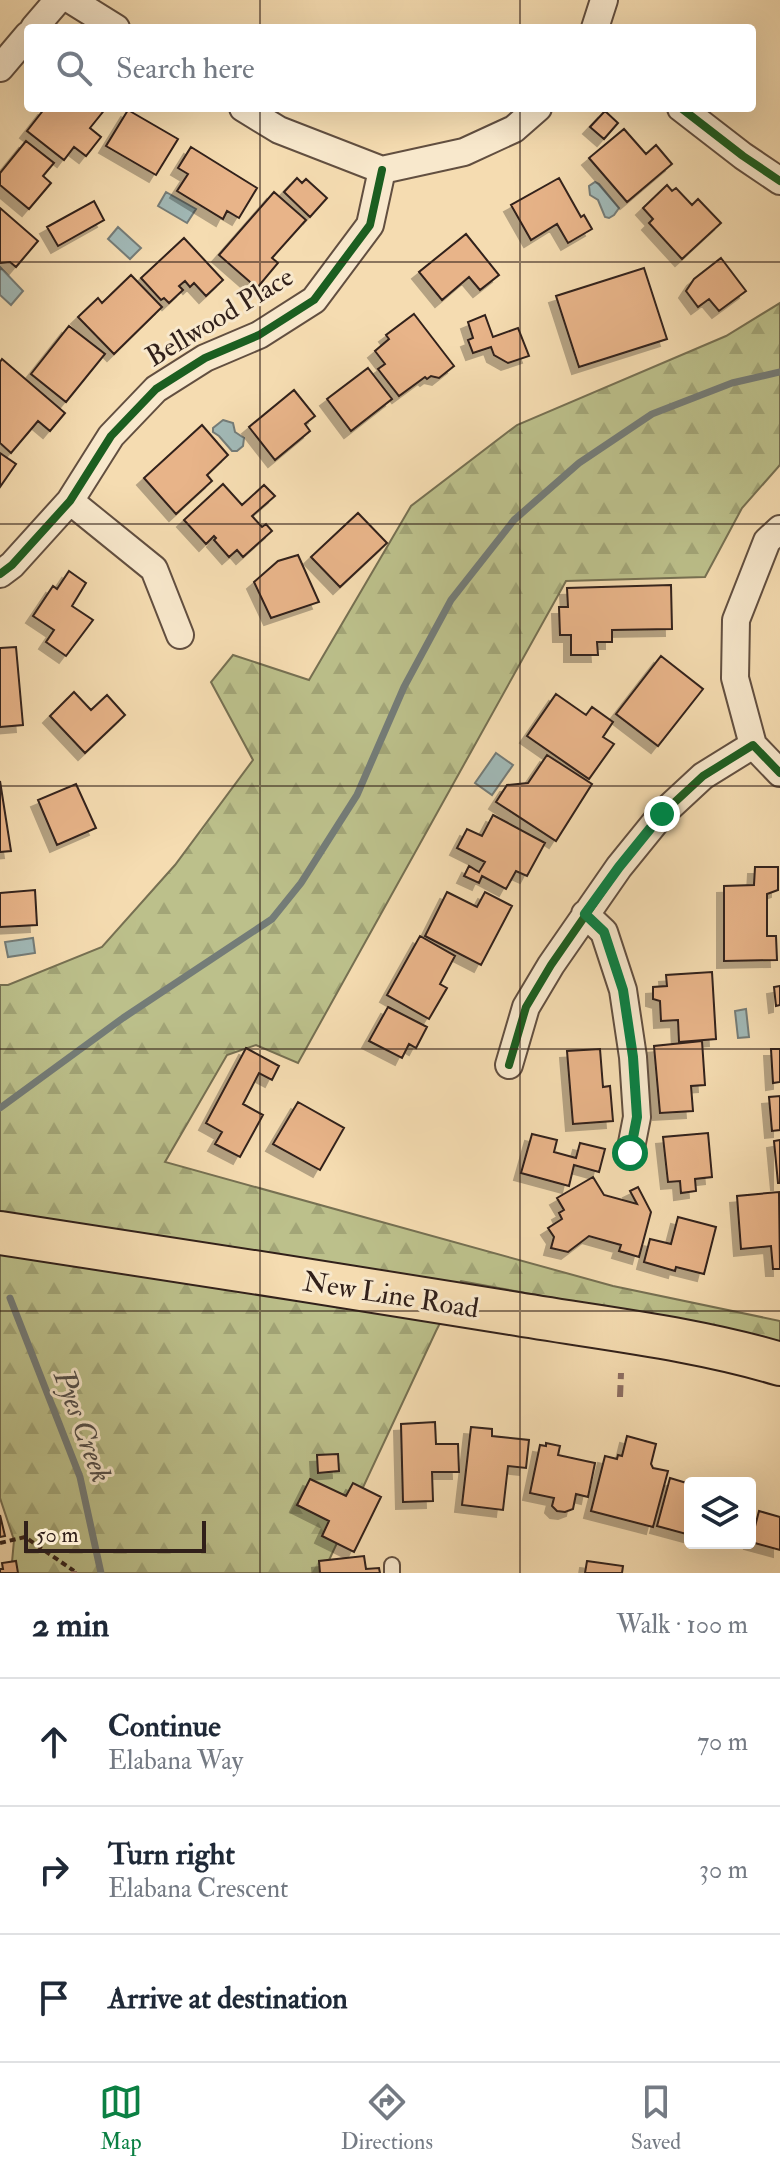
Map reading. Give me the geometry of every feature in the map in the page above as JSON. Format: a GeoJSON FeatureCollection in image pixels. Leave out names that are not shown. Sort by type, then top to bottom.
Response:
{"type":"FeatureCollection","features":[{"type":"Feature","properties":{"kind":"main road","name":"New Line Road"},"geometry":{"type":"LineString","coordinates":[[0,1233],[627,1332],[749,1355],[780,1364]]}},
{"type":"Feature","properties":{"kind":"street"},"geometry":{"type":"LineString","coordinates":[[37,24],[58,0]]}},
{"type":"Feature","properties":{"kind":"street"},"geometry":{"type":"LineString","coordinates":[[71,0],[110,24]]}},
{"type":"Feature","properties":{"kind":"street"},"geometry":{"type":"LineString","coordinates":[[596,24],[604,0]]}},
{"type":"Feature","properties":{"kind":"street"},"geometry":{"type":"LineString","coordinates":[[0,68],[24,40]]}},
{"type":"Feature","properties":{"kind":"street"},"geometry":{"type":"LineString","coordinates":[[250,112],[279,130],[382,170],[464,152],[514,129],[533,112]]}},
{"type":"Feature","properties":{"kind":"street"},"geometry":{"type":"LineString","coordinates":[[686,112],[780,181]]}},
{"type":"Feature","properties":{"kind":"street","name":"Bellwood Place"},"geometry":{"type":"LineString","coordinates":[[0,574],[12,565],[70,501],[111,436],[156,389],[205,358],[259,335],[314,300],[370,225],[382,170]]}},
{"type":"Feature","properties":{"kind":"street"},"geometry":{"type":"LineString","coordinates":[[70,501],[154,569],[180,635]]}},
{"type":"Feature","properties":{"kind":"street"},"geometry":{"type":"LineString","coordinates":[[780,529],[767,541],[736,620],[735,678],[753,745],[780,773]]}},
{"type":"Feature","properties":{"kind":"street"},"geometry":{"type":"LineString","coordinates":[[509,1065],[526,1007],[551,965],[619,867],[662,814],[703,776],[753,745]]}},
{"type":"Feature","properties":{"kind":"street"},"geometry":{"type":"LineString","coordinates":[[585,914],[604,932],[623,990],[633,1057],[637,1117],[630,1153]]}},
{"type":"Feature","properties":{"kind":"path"},"geometry":{"type":"LineString","coordinates":[[0,1543],[25,1537],[74,1571]]}},
{"type":"Feature","properties":{"kind":"green space"},"geometry":{"type":"Polygon","coordinates":[[[780,303],[780,465],[742,508],[705,577],[566,581],[298,1063],[256,1045],[227,1055],[165,1162],[613,1286],[780,1321],[780,1343],[765,1337],[461,1281],[323,1573],[11,1573],[14,1540],[0,1498],[0,985],[8,985],[102,947],[175,865],[253,760],[211,682],[233,655],[309,680],[411,506],[517,425],[726,336],[780,303]]]}},
{"type":"Feature","properties":{"kind":"water"},"geometry":{"type":"Polygon","coordinates":[[[595,182],[619,208],[609,218],[605,217],[598,200],[590,195],[589,186],[595,182]]]}},
{"type":"Feature","properties":{"kind":"water"},"geometry":{"type":"Polygon","coordinates":[[[166,192],[196,209],[187,223],[158,206],[166,192]]]}},
{"type":"Feature","properties":{"kind":"water"},"geometry":{"type":"Polygon","coordinates":[[[118,227],[141,248],[130,259],[108,239],[118,227]]]}},
{"type":"Feature","properties":{"kind":"water"},"geometry":{"type":"Polygon","coordinates":[[[0,267],[23,291],[11,305],[0,295],[0,267]]]}},
{"type":"Feature","properties":{"kind":"water"},"geometry":{"type":"Polygon","coordinates":[[[223,420],[233,423],[235,432],[244,438],[243,446],[237,451],[232,451],[213,432],[213,428],[223,420]]]}},
{"type":"Feature","properties":{"kind":"water"},"geometry":{"type":"Polygon","coordinates":[[[496,753],[513,765],[492,795],[475,783],[496,753]]]}},
{"type":"Feature","properties":{"kind":"water"},"geometry":{"type":"Polygon","coordinates":[[[33,938],[35,953],[8,957],[5,942],[33,938]]]}},
{"type":"Feature","properties":{"kind":"water"},"geometry":{"type":"Polygon","coordinates":[[[746,1009],[749,1037],[738,1038],[735,1011],[746,1009]]]}},
{"type":"Feature","properties":{"kind":"building"},"geometry":{"type":"Polygon","coordinates":[[[42,112],[103,112],[90,128],[101,137],[86,156],[74,147],[64,160],[27,131],[42,112]]]}},
{"type":"Feature","properties":{"kind":"building"},"geometry":{"type":"Polygon","coordinates":[[[127,112],[178,139],[156,175],[106,146],[127,112]]]}},
{"type":"Feature","properties":{"kind":"building"},"geometry":{"type":"Polygon","coordinates":[[[604,112],[618,123],[604,139],[590,127],[604,112]]]}},
{"type":"Feature","properties":{"kind":"building"},"geometry":{"type":"Polygon","coordinates":[[[624,129],[646,154],[656,145],[672,164],[627,202],[589,158],[624,129]]]}},
{"type":"Feature","properties":{"kind":"building"},"geometry":{"type":"Polygon","coordinates":[[[26,141],[54,163],[43,176],[51,183],[29,209],[0,185],[0,173],[26,141]]]}},
{"type":"Feature","properties":{"kind":"building"},"geometry":{"type":"Polygon","coordinates":[[[191,147],[257,188],[239,218],[227,211],[223,219],[177,191],[188,174],[178,168],[191,147]]]}},
{"type":"Feature","properties":{"kind":"building"},"geometry":{"type":"Polygon","coordinates":[[[297,178],[302,183],[306,179],[327,198],[310,217],[284,192],[297,178]]]}},
{"type":"Feature","properties":{"kind":"building"},"geometry":{"type":"Polygon","coordinates":[[[559,178],[581,217],[584,215],[592,229],[568,243],[557,224],[531,240],[511,205],[559,178]]]}},
{"type":"Feature","properties":{"kind":"building"},"geometry":{"type":"Polygon","coordinates":[[[667,185],[672,191],[676,188],[692,205],[698,199],[721,223],[682,259],[649,223],[653,219],[643,208],[667,185]]]}},
{"type":"Feature","properties":{"kind":"building"},"geometry":{"type":"Polygon","coordinates":[[[274,192],[306,220],[272,258],[278,263],[257,288],[219,255],[274,192]]]}},
{"type":"Feature","properties":{"kind":"building"},"geometry":{"type":"Polygon","coordinates":[[[94,201],[104,220],[58,246],[47,227],[94,201]]]}},
{"type":"Feature","properties":{"kind":"building"},"geometry":{"type":"Polygon","coordinates":[[[0,208],[38,241],[16,267],[10,262],[0,263],[0,208]]]}},
{"type":"Feature","properties":{"kind":"building"},"geometry":{"type":"Polygon","coordinates":[[[466,234],[499,275],[480,290],[469,277],[442,300],[419,272],[466,234]]]}},
{"type":"Feature","properties":{"kind":"building"},"geometry":{"type":"Polygon","coordinates":[[[184,238],[223,280],[206,296],[194,283],[190,287],[185,281],[179,286],[183,290],[169,303],[164,298],[161,300],[141,278],[184,238]]]}},
{"type":"Feature","properties":{"kind":"building"},"geometry":{"type":"Polygon","coordinates":[[[721,258],[746,291],[719,311],[709,299],[698,307],[686,291],[694,279],[721,258]]]}},
{"type":"Feature","properties":{"kind":"building"},"geometry":{"type":"Polygon","coordinates":[[[644,268],[667,339],[579,367],[556,296],[644,268]]]}},
{"type":"Feature","properties":{"kind":"building"},"geometry":{"type":"Polygon","coordinates":[[[131,275],[162,307],[114,354],[78,317],[98,298],[102,303],[131,275]]]}},
{"type":"Feature","properties":{"kind":"building"},"geometry":{"type":"Polygon","coordinates":[[[414,314],[454,366],[439,378],[425,377],[399,396],[378,369],[385,364],[375,351],[389,339],[386,335],[414,314]]]}},
{"type":"Feature","properties":{"kind":"building"},"geometry":{"type":"Polygon","coordinates":[[[485,315],[493,337],[518,328],[529,356],[508,363],[494,355],[491,347],[473,353],[468,340],[473,338],[468,322],[485,315]]]}},
{"type":"Feature","properties":{"kind":"building"},"geometry":{"type":"Polygon","coordinates":[[[69,326],[105,354],[66,402],[31,374],[69,326]]]}},
{"type":"Feature","properties":{"kind":"building"},"geometry":{"type":"Polygon","coordinates":[[[2,359],[65,413],[50,431],[38,421],[11,453],[0,443],[2,359]]]}},
{"type":"Feature","properties":{"kind":"building"},"geometry":{"type":"Polygon","coordinates":[[[368,368],[392,399],[351,431],[327,399],[368,368]]]}},
{"type":"Feature","properties":{"kind":"building"},"geometry":{"type":"Polygon","coordinates":[[[294,390],[315,416],[305,424],[310,431],[275,460],[249,427],[294,390]]]}},
{"type":"Feature","properties":{"kind":"building"},"geometry":{"type":"Polygon","coordinates":[[[202,425],[228,455],[207,475],[212,481],[176,514],[144,478],[202,425]]]}},
{"type":"Feature","properties":{"kind":"building"},"geometry":{"type":"Polygon","coordinates":[[[0,453],[16,464],[0,487],[0,453]]]}},
{"type":"Feature","properties":{"kind":"building"},"geometry":{"type":"Polygon","coordinates":[[[223,484],[242,505],[264,485],[275,496],[252,516],[262,527],[266,524],[272,531],[243,557],[237,550],[229,557],[214,536],[206,544],[184,520],[223,484]]]}},
{"type":"Feature","properties":{"kind":"building"},"geometry":{"type":"Polygon","coordinates":[[[358,513],[387,543],[340,587],[311,557],[358,513]]]}},
{"type":"Feature","properties":{"kind":"building"},"geometry":{"type":"Polygon","coordinates":[[[298,555],[319,602],[271,618],[254,582],[278,561],[298,555]]]}},
{"type":"Feature","properties":{"kind":"building"},"geometry":{"type":"Polygon","coordinates":[[[69,571],[86,583],[72,606],[93,620],[66,656],[46,642],[54,630],[33,616],[53,586],[57,589],[69,571]]]}},
{"type":"Feature","properties":{"kind":"building"},"geometry":{"type":"Polygon","coordinates":[[[671,585],[672,629],[612,630],[612,642],[597,642],[598,655],[571,655],[571,635],[560,635],[559,607],[568,607],[567,588],[671,585]]]}},
{"type":"Feature","properties":{"kind":"building"},"geometry":{"type":"Polygon","coordinates":[[[16,647],[23,725],[0,727],[0,648],[16,647]]]}},
{"type":"Feature","properties":{"kind":"building"},"geometry":{"type":"Polygon","coordinates":[[[661,656],[703,689],[658,746],[616,714],[661,656]]]}},
{"type":"Feature","properties":{"kind":"building"},"geometry":{"type":"Polygon","coordinates":[[[74,692],[91,710],[107,695],[125,715],[85,753],[50,716],[74,692]]]}},
{"type":"Feature","properties":{"kind":"building"},"geometry":{"type":"Polygon","coordinates":[[[556,694],[586,715],[592,707],[613,722],[603,737],[614,744],[589,779],[527,736],[556,694]]]}},
{"type":"Feature","properties":{"kind":"building"},"geometry":{"type":"Polygon","coordinates":[[[547,755],[592,784],[556,841],[496,802],[507,785],[528,783],[547,755]]]}},
{"type":"Feature","properties":{"kind":"building"},"geometry":{"type":"Polygon","coordinates":[[[0,781],[11,851],[0,852],[0,781]]]}},
{"type":"Feature","properties":{"kind":"building"},"geometry":{"type":"Polygon","coordinates":[[[76,784],[96,828],[57,845],[38,800],[76,784]]]}},
{"type":"Feature","properties":{"kind":"building"},"geometry":{"type":"Polygon","coordinates":[[[493,815],[545,843],[527,876],[516,871],[506,889],[482,876],[479,883],[464,876],[469,866],[479,872],[485,862],[457,848],[467,829],[482,836],[493,815]]]}},
{"type":"Feature","properties":{"kind":"building"},"geometry":{"type":"Polygon","coordinates":[[[755,867],[778,867],[778,890],[767,894],[767,936],[776,936],[777,960],[724,961],[724,886],[754,885],[755,867]]]}},
{"type":"Feature","properties":{"kind":"building"},"geometry":{"type":"Polygon","coordinates":[[[35,890],[37,925],[0,927],[0,893],[35,890]]]}},
{"type":"Feature","properties":{"kind":"building"},"geometry":{"type":"Polygon","coordinates":[[[447,892],[477,907],[485,892],[512,906],[481,965],[425,936],[447,892]]]}},
{"type":"Feature","properties":{"kind":"building"},"geometry":{"type":"Polygon","coordinates":[[[420,936],[455,956],[440,984],[447,988],[429,1019],[387,995],[420,936]]]}},
{"type":"Feature","properties":{"kind":"building"},"geometry":{"type":"Polygon","coordinates":[[[712,972],[716,1039],[679,1042],[678,1020],[661,1021],[660,1001],[653,999],[653,987],[667,986],[666,975],[712,972]]]}},
{"type":"Feature","properties":{"kind":"building"},"geometry":{"type":"Polygon","coordinates":[[[780,986],[780,1005],[776,1006],[774,987],[780,986]]]}},
{"type":"Feature","properties":{"kind":"building"},"geometry":{"type":"Polygon","coordinates":[[[388,1007],[427,1027],[416,1048],[409,1044],[402,1058],[369,1041],[388,1007]]]}},
{"type":"Feature","properties":{"kind":"building"},"geometry":{"type":"Polygon","coordinates":[[[702,1041],[705,1085],[691,1086],[693,1111],[660,1113],[654,1046],[702,1041]]]}},
{"type":"Feature","properties":{"kind":"building"},"geometry":{"type":"Polygon","coordinates":[[[246,1048],[279,1066],[272,1080],[259,1073],[243,1104],[263,1115],[240,1157],[215,1144],[222,1132],[206,1123],[246,1048]]]}},
{"type":"Feature","properties":{"kind":"building"},"geometry":{"type":"Polygon","coordinates":[[[600,1049],[603,1087],[610,1086],[613,1121],[573,1124],[567,1051],[600,1049]]]}},
{"type":"Feature","properties":{"kind":"building"},"geometry":{"type":"Polygon","coordinates":[[[771,1049],[780,1049],[780,1082],[773,1083],[771,1049]]]}},
{"type":"Feature","properties":{"kind":"building"},"geometry":{"type":"Polygon","coordinates":[[[780,1096],[780,1130],[772,1131],[769,1097],[780,1096]]]}},
{"type":"Feature","properties":{"kind":"building"},"geometry":{"type":"Polygon","coordinates":[[[298,1102],[344,1128],[320,1170],[273,1144],[298,1102]]]}},
{"type":"Feature","properties":{"kind":"building"},"geometry":{"type":"Polygon","coordinates":[[[708,1133],[712,1177],[695,1179],[696,1191],[681,1193],[680,1181],[668,1182],[663,1137],[708,1133]]]}},
{"type":"Feature","properties":{"kind":"building"},"geometry":{"type":"Polygon","coordinates":[[[532,1134],[557,1140],[554,1152],[576,1158],[580,1143],[605,1149],[599,1172],[574,1165],[569,1186],[521,1173],[532,1134]]]}},
{"type":"Feature","properties":{"kind":"building"},"geometry":{"type":"Polygon","coordinates":[[[780,1140],[780,1183],[778,1183],[774,1141],[780,1140]]]}},
{"type":"Feature","properties":{"kind":"building"},"geometry":{"type":"Polygon","coordinates":[[[593,1177],[604,1195],[637,1204],[630,1191],[638,1187],[651,1212],[639,1257],[619,1251],[621,1245],[589,1236],[568,1252],[551,1248],[554,1237],[548,1228],[562,1219],[559,1213],[564,1210],[557,1198],[593,1177]]]}},
{"type":"Feature","properties":{"kind":"building"},"geometry":{"type":"Polygon","coordinates":[[[779,1192],[780,1269],[773,1269],[771,1246],[741,1249],[737,1196],[779,1192]]]}},
{"type":"Feature","properties":{"kind":"building"},"geometry":{"type":"Polygon","coordinates":[[[678,1217],[716,1227],[704,1274],[676,1267],[675,1271],[644,1262],[650,1239],[671,1244],[678,1217]]]}},
{"type":"Feature","properties":{"kind":"building"},"geometry":{"type":"Polygon","coordinates":[[[435,1422],[436,1444],[458,1444],[459,1472],[432,1472],[433,1501],[403,1502],[401,1424],[435,1422]]]}},
{"type":"Feature","properties":{"kind":"building"},"geometry":{"type":"Polygon","coordinates":[[[471,1427],[492,1429],[492,1436],[529,1440],[526,1468],[508,1466],[503,1510],[462,1505],[471,1427]]]}},
{"type":"Feature","properties":{"kind":"building"},"geometry":{"type":"Polygon","coordinates":[[[627,1436],[656,1444],[651,1464],[653,1468],[668,1471],[653,1527],[591,1511],[605,1456],[617,1459],[618,1455],[622,1456],[627,1436]]]}},
{"type":"Feature","properties":{"kind":"building"},"geometry":{"type":"Polygon","coordinates":[[[546,1443],[560,1446],[558,1455],[595,1463],[588,1497],[576,1494],[573,1509],[565,1512],[557,1511],[552,1506],[554,1498],[530,1493],[540,1445],[546,1446],[546,1443]]]}},
{"type":"Feature","properties":{"kind":"building"},"geometry":{"type":"Polygon","coordinates":[[[338,1454],[339,1471],[318,1473],[317,1455],[338,1454]]]}},
{"type":"Feature","properties":{"kind":"building"},"geometry":{"type":"Polygon","coordinates":[[[670,1478],[684,1482],[684,1533],[657,1526],[670,1478]]]}},
{"type":"Feature","properties":{"kind":"building"},"geometry":{"type":"Polygon","coordinates":[[[310,1479],[346,1496],[353,1483],[381,1497],[354,1552],[322,1536],[329,1521],[297,1505],[310,1479]]]}},
{"type":"Feature","properties":{"kind":"building"},"geometry":{"type":"Polygon","coordinates":[[[759,1511],[780,1517],[780,1550],[756,1543],[759,1511]]]}},
{"type":"Feature","properties":{"kind":"building"},"geometry":{"type":"Polygon","coordinates":[[[0,1515],[5,1536],[0,1537],[0,1515]]]}},
{"type":"Feature","properties":{"kind":"building"},"geometry":{"type":"Polygon","coordinates":[[[364,1556],[366,1569],[379,1568],[380,1573],[320,1573],[319,1561],[364,1556]]]}},
{"type":"Feature","properties":{"kind":"building"},"geometry":{"type":"Polygon","coordinates":[[[16,1561],[18,1573],[0,1573],[2,1563],[16,1561]]]}},
{"type":"Feature","properties":{"kind":"building"},"geometry":{"type":"Polygon","coordinates":[[[587,1561],[623,1566],[622,1573],[585,1573],[587,1561]]]}},
{"type":"Feature","properties":{"kind":"waterway"},"geometry":{"type":"LineString","coordinates":[[0,1108],[123,1018],[272,919],[301,883],[357,795],[404,687],[451,600],[514,520],[579,463],[652,414],[732,383],[780,372]]}},
{"type":"Feature","properties":{"kind":"waterway","name":"Pyes Creek"},"geometry":{"type":"LineString","coordinates":[[10,1298],[80,1477],[101,1573]]}},
{"type":"Feature","properties":{"kind":"marked path"},"geometry":{"type":"LineString","coordinates":[[620,1397],[621,1373]]}},
{"type":"Feature","properties":{"kind":"cycle path"},"geometry":{"type":"LineString","coordinates":[[686,112],[780,181]]}},
{"type":"Feature","properties":{"kind":"cycle path"},"geometry":{"type":"LineString","coordinates":[[0,574],[12,565],[70,501],[111,436],[156,389],[205,358],[259,335],[314,300],[370,225],[382,170]]}},
{"type":"Feature","properties":{"kind":"cycle path"},"geometry":{"type":"LineString","coordinates":[[509,1065],[526,1007],[551,965],[619,867],[662,814],[703,776],[753,745],[780,773]]}},
{"type":"Feature","properties":{"kind":"route"},"geometry":{"type":"LineString","coordinates":[[630,1153],[637,1117],[633,1057],[623,990],[604,932],[585,914],[662,814]]}}]}
